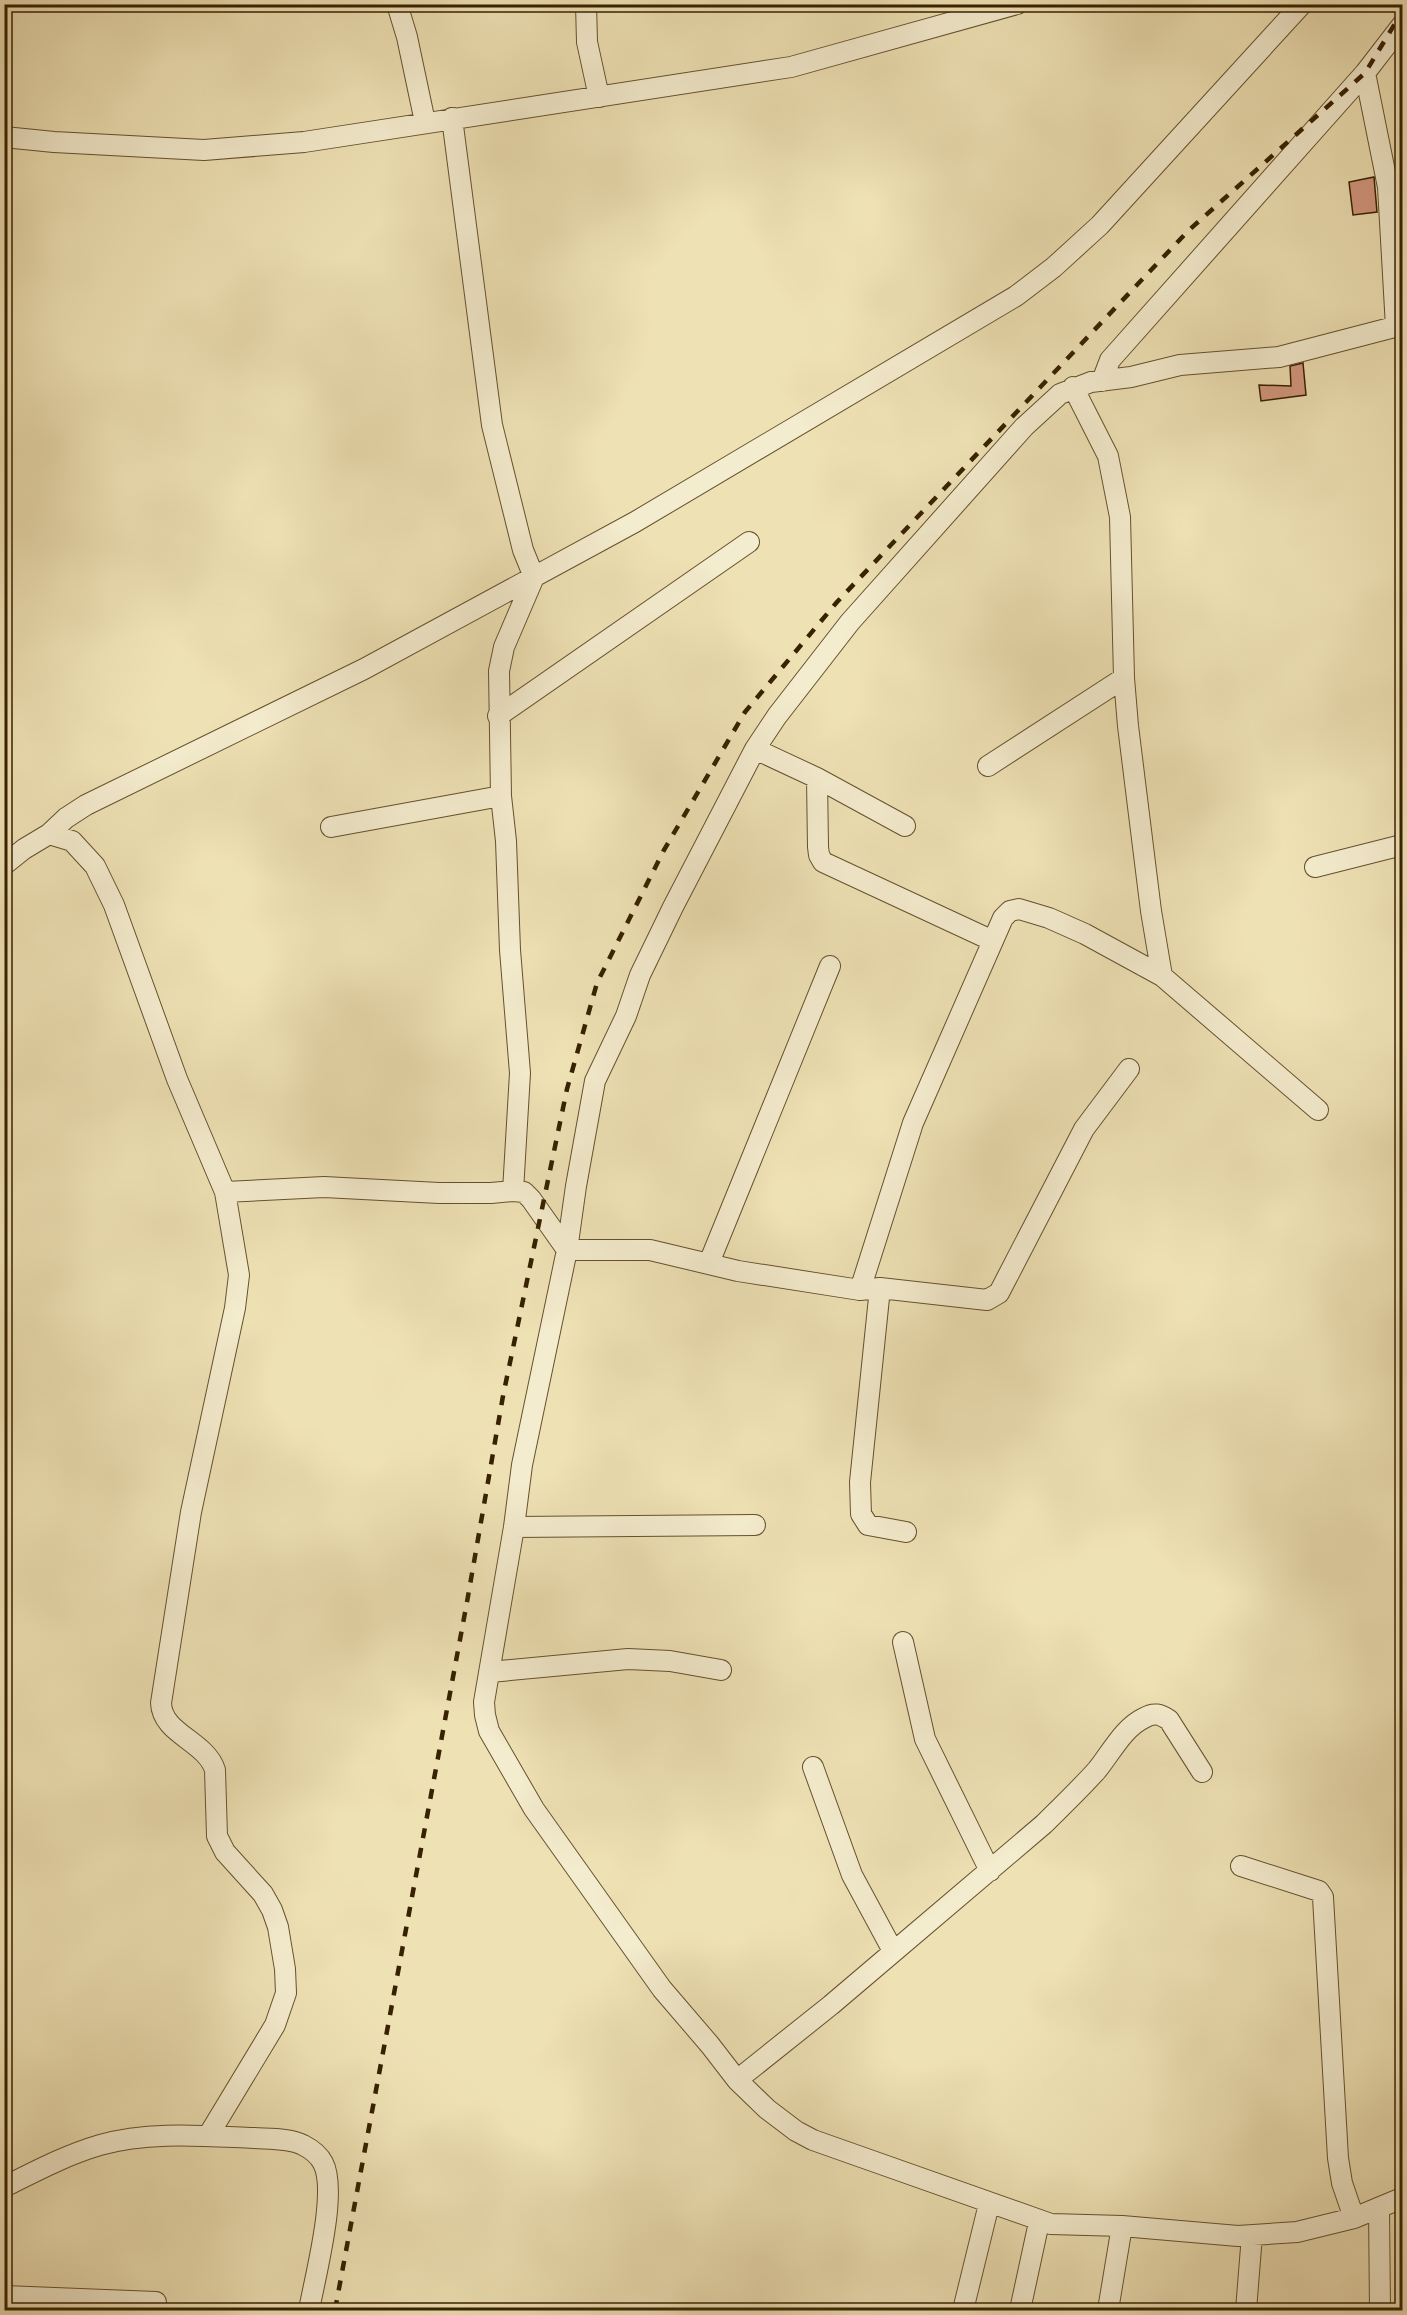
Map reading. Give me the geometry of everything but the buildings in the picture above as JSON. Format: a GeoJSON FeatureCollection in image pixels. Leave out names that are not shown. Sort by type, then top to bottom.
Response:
{"type":"FeatureCollection","features":[{"type":"Feature","properties":{"kind":"street"},"geometry":{"type":"LineString","coordinates":[[397,4],[407,37],[424,122]]}},
{"type":"Feature","properties":{"kind":"street"},"geometry":{"type":"LineString","coordinates":[[586,4],[587,42],[599,97]]}},
{"type":"Feature","properties":{"kind":"street"},"geometry":{"type":"LineString","coordinates":[[4,137],[64,143],[204,150],[304,142],[791,68],[1017,4]]}},
{"type":"Feature","properties":{"kind":"street"},"geometry":{"type":"LineString","coordinates":[[4,866],[86,805],[363,669],[635,522],[1016,296],[1054,267],[1100,225],[1302,4]]}},
{"type":"Feature","properties":{"kind":"street"},"geometry":{"type":"LineString","coordinates":[[1102,381],[1110,360],[1365,73],[1402,25]]}},
{"type":"Feature","properties":{"kind":"street"},"geometry":{"type":"LineString","coordinates":[[1365,73],[1388,187],[1399,326],[1279,357],[1180,365],[1131,377],[1073,387],[1060,394],[1032,419],[971,484],[907,560],[850,622],[777,716],[755,749],[663,927],[640,975],[626,1016],[595,1081],[567,1250],[522,1465],[514,1527],[484,1702],[489,1731],[534,1809],[662,1989],[711,2045],[736,2080],[767,2109],[796,2131],[813,2140],[1039,2222],[1066,2226],[1122,2226],[1238,2236],[1297,2232],[1354,2218],[1402,2198]]}},
{"type":"Feature","properties":{"kind":"street"},"geometry":{"type":"LineString","coordinates":[[452,118],[492,425],[524,550],[534,576],[504,647],[499,671],[501,796],[506,841],[510,950],[520,1073],[513,1191]]}},
{"type":"Feature","properties":{"kind":"street"},"geometry":{"type":"LineString","coordinates":[[1073,387],[1108,456],[1120,517],[1124,678],[1151,911],[1162,976]]}},
{"type":"Feature","properties":{"kind":"street"},"geometry":{"type":"LineString","coordinates":[[498,716],[749,542]]}},
{"type":"Feature","properties":{"kind":"street"},"geometry":{"type":"LineString","coordinates":[[988,766],[1124,678]]}},
{"type":"Feature","properties":{"kind":"street"},"geometry":{"type":"LineString","coordinates":[[755,749],[817,778],[905,826]]}},
{"type":"Feature","properties":{"kind":"street"},"geometry":{"type":"LineString","coordinates":[[817,778],[818,847],[823,862],[993,941]]}},
{"type":"Feature","properties":{"kind":"street"},"geometry":{"type":"LineString","coordinates":[[331,827],[501,796]]}},
{"type":"Feature","properties":{"kind":"street"},"geometry":{"type":"LineString","coordinates":[[49,834],[72,841],[95,866],[114,905],[177,1079],[225,1192],[239,1275],[235,1308],[191,1512],[161,1712],[166,1721],[206,1754],[212,1762],[215,1770],[217,1836],[225,1852],[263,1894],[272,1910],[278,1927],[285,1969],[286,1993],[275,2025],[208,2136]]}},
{"type":"Feature","properties":{"kind":"street"},"geometry":{"type":"LineString","coordinates":[[1316,867],[1402,845]]}},
{"type":"Feature","properties":{"kind":"street"},"geometry":{"type":"LineString","coordinates":[[860,1290],[913,1123],[1003,918],[1010,911],[1026,910],[1085,934],[1162,976],[1318,1110]]}},
{"type":"Feature","properties":{"kind":"street"},"geometry":{"type":"LineString","coordinates":[[709,1263],[830,966]]}},
{"type":"Feature","properties":{"kind":"street"},"geometry":{"type":"LineString","coordinates":[[567,1250],[650,1250],[738,1271],[860,1290],[880,1288],[980,1300],[994,1297],[999,1293],[1084,1129],[1129,1069]]}},
{"type":"Feature","properties":{"kind":"street"},"geometry":{"type":"LineString","coordinates":[[225,1192],[324,1187],[439,1193],[524,1192],[567,1250]]}},
{"type":"Feature","properties":{"kind":"street"},"geometry":{"type":"LineString","coordinates":[[880,1288],[860,1482],[861,1514],[868,1525],[906,1532]]}},
{"type":"Feature","properties":{"kind":"street"},"geometry":{"type":"LineString","coordinates":[[514,1527],[755,1525]]}},
{"type":"Feature","properties":{"kind":"street"},"geometry":{"type":"LineString","coordinates":[[903,1642],[925,1739],[990,1871]]}},
{"type":"Feature","properties":{"kind":"street"},"geometry":{"type":"LineString","coordinates":[[490,1672],[627,1659],[670,1661],[721,1670]]}},
{"type":"Feature","properties":{"kind":"street"},"geometry":{"type":"LineString","coordinates":[[736,2080],[831,2005],[990,1871],[1071,1798],[1128,1730],[1143,1718],[1161,1714],[1169,1720],[1202,1772]]}},
{"type":"Feature","properties":{"kind":"street"},"geometry":{"type":"LineString","coordinates":[[813,1767],[852,1875],[893,1951]]}},
{"type":"Feature","properties":{"kind":"street"},"geometry":{"type":"LineString","coordinates":[[1241,1866],[1319,1891],[1323,1897],[1338,2158],[1342,2183],[1354,2218]]}},
{"type":"Feature","properties":{"kind":"street"},"geometry":{"type":"LineString","coordinates":[[4,2187],[60,2158],[102,2144],[146,2137],[208,2136],[273,2139],[302,2144],[317,2154],[324,2164],[330,2196],[309,2310]]}},
{"type":"Feature","properties":{"kind":"street"},"geometry":{"type":"LineString","coordinates":[[963,2310],[989,2204]]}},
{"type":"Feature","properties":{"kind":"street"},"geometry":{"type":"LineString","coordinates":[[1379,2208],[1380,2310]]}},
{"type":"Feature","properties":{"kind":"street"},"geometry":{"type":"LineString","coordinates":[[1020,2310],[1039,2222]]}},
{"type":"Feature","properties":{"kind":"street"},"geometry":{"type":"LineString","coordinates":[[1108,2310],[1122,2226]]}},
{"type":"Feature","properties":{"kind":"street"},"geometry":{"type":"LineString","coordinates":[[1246,2310],[1252,2235]]}},
{"type":"Feature","properties":{"kind":"street"},"geometry":{"type":"LineString","coordinates":[[4,2295],[156,2302]]}},
{"type":"Feature","properties":{"kind":"railway"},"geometry":{"type":"LineString","coordinates":[[335,2310],[467,1602],[503,1396],[567,1089],[597,983],[664,850],[745,712],[837,602],[1188,231],[1365,73],[1402,12]]}}]}
